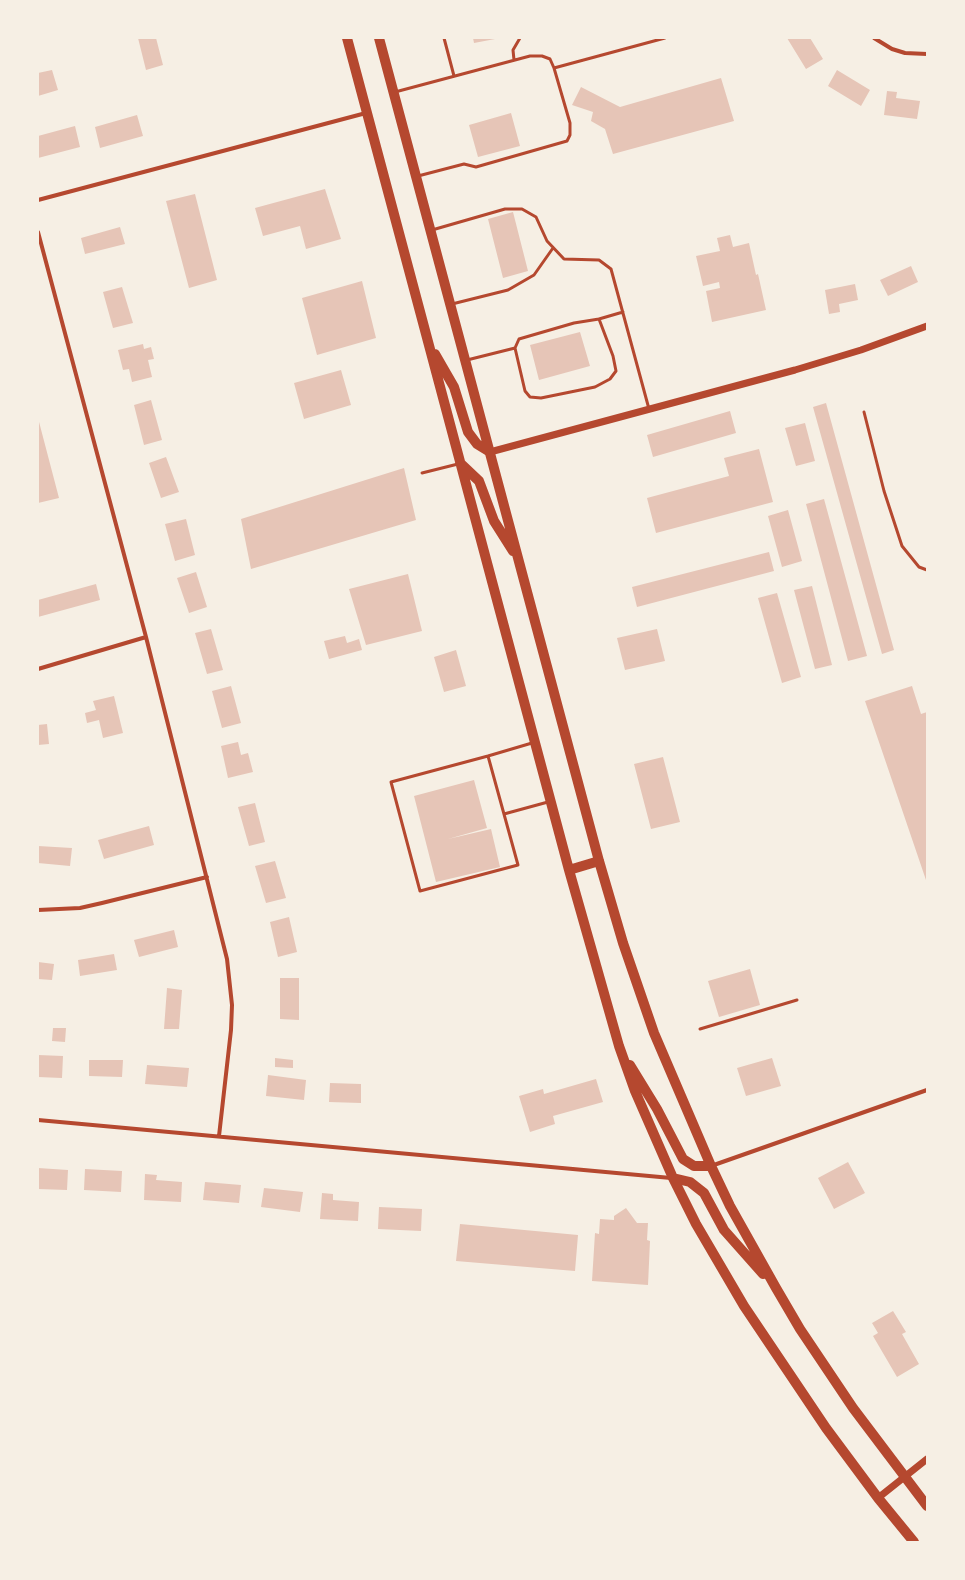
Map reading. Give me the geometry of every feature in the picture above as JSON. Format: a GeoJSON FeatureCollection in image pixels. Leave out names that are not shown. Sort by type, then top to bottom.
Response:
{"type":"FeatureCollection","features":[{"type":"Feature","properties":{"kind":"main road"},"geometry":{"type":"LineString","coordinates":[[347,38],[569,870],[619,1046],[635,1091],[673,1178],[696,1224],[744,1306],[798,1387],[878,1498],[914,1542]]}},
{"type":"Feature","properties":{"kind":"main road"},"geometry":{"type":"LineString","coordinates":[[379,38],[600,861],[623,943],[654,1033],[711,1166],[730,1206],[776,1288],[826,1369],[904,1478],[927,1506]]}},
{"type":"Feature","properties":{"kind":"main road"},"geometry":{"type":"LineString","coordinates":[[428,342],[454,387],[468,432],[477,444],[490,452]]}},
{"type":"Feature","properties":{"kind":"main road"},"geometry":{"type":"LineString","coordinates":[[460,463],[479,481],[494,521],[519,560]]}},
{"type":"Feature","properties":{"kind":"main road"},"geometry":{"type":"LineString","coordinates":[[569,870],[600,861]]}},
{"type":"Feature","properties":{"kind":"main road"},"geometry":{"type":"LineString","coordinates":[[619,1046],[657,1109],[683,1159],[694,1166],[711,1166]]}},
{"type":"Feature","properties":{"kind":"main road"},"geometry":{"type":"LineString","coordinates":[[673,1178],[690,1182],[704,1193],[724,1230],[733,1242],[776,1288]]}},
{"type":"Feature","properties":{"kind":"street"},"geometry":{"type":"LineString","coordinates":[[874,38],[892,49],[905,53],[927,54]]}},
{"type":"Feature","properties":{"kind":"street"},"geometry":{"type":"LineString","coordinates":[[38,200],[367,113]]}},
{"type":"Feature","properties":{"kind":"street"},"geometry":{"type":"LineString","coordinates":[[38,232],[146,637],[227,959],[231,999],[231,1030],[219,1136]]}},
{"type":"Feature","properties":{"kind":"street"},"geometry":{"type":"LineString","coordinates":[[490,452],[830,360],[894,339],[927,326]]}},
{"type":"Feature","properties":{"kind":"street"},"geometry":{"type":"LineString","coordinates":[[38,669],[146,637]]}},
{"type":"Feature","properties":{"kind":"street"},"geometry":{"type":"LineString","coordinates":[[38,910],[80,908],[102,904],[207,877]]}},
{"type":"Feature","properties":{"kind":"street"},"geometry":{"type":"LineString","coordinates":[[711,1166],[927,1090]]}},
{"type":"Feature","properties":{"kind":"street"},"geometry":{"type":"LineString","coordinates":[[38,1120],[673,1178]]}},
{"type":"Feature","properties":{"kind":"street"},"geometry":{"type":"LineString","coordinates":[[878,1498],[927,1459]]}},
{"type":"Feature","properties":{"kind":"lane"},"geometry":{"type":"LineString","coordinates":[[444,38],[454,76]]}},
{"type":"Feature","properties":{"kind":"lane"},"geometry":{"type":"LineString","coordinates":[[514,60],[513,50],[520,38]]}},
{"type":"Feature","properties":{"kind":"lane"},"geometry":{"type":"LineString","coordinates":[[554,68],[665,38]]}},
{"type":"Feature","properties":{"kind":"lane"},"geometry":{"type":"LineString","coordinates":[[394,92],[530,56],[542,56],[550,59],[554,68],[570,123],[570,135],[568,141],[476,167],[464,164],[416,177]]}},
{"type":"Feature","properties":{"kind":"lane"},"geometry":{"type":"LineString","coordinates":[[431,230],[505,209],[522,209],[536,217],[547,241],[564,259],[600,260],[611,269],[649,409]]}},
{"type":"Feature","properties":{"kind":"lane"},"geometry":{"type":"LineString","coordinates":[[450,304],[508,290],[534,275],[553,248]]}},
{"type":"Feature","properties":{"kind":"lane"},"geometry":{"type":"LineString","coordinates":[[599,319],[613,356],[616,371],[610,379],[595,387],[541,398],[530,397],[525,391],[515,348],[519,339],[574,323],[599,319],[623,312]]}},
{"type":"Feature","properties":{"kind":"lane"},"geometry":{"type":"LineString","coordinates":[[465,360],[515,348]]}},
{"type":"Feature","properties":{"kind":"lane"},"geometry":{"type":"LineString","coordinates":[[864,412],[884,490],[902,546],[919,567],[927,570]]}},
{"type":"Feature","properties":{"kind":"lane"},"geometry":{"type":"LineString","coordinates":[[422,474],[460,463]]}},
{"type":"Feature","properties":{"kind":"lane"},"geometry":{"type":"LineString","coordinates":[[488,756],[518,865],[420,891],[391,782],[535,742]]}},
{"type":"Feature","properties":{"kind":"lane"},"geometry":{"type":"LineString","coordinates":[[504,814],[551,801]]}},
{"type":"Feature","properties":{"kind":"lane"},"geometry":{"type":"LineString","coordinates":[[700,1029],[798,1000]]}},
{"type":"Feature","properties":{"kind":"building"},"geometry":{"type":"Polygon","coordinates":[[[138,38],[156,38],[163,65],[146,70],[138,38]]]}},
{"type":"Feature","properties":{"kind":"building"},"geometry":{"type":"Polygon","coordinates":[[[473,38],[495,38],[495,39],[474,43],[473,38]]]}},
{"type":"Feature","properties":{"kind":"building"},"geometry":{"type":"Polygon","coordinates":[[[787,38],[810,38],[823,59],[806,69],[787,38]]]}},
{"type":"Feature","properties":{"kind":"building"},"geometry":{"type":"Polygon","coordinates":[[[52,70],[58,90],[38,96],[38,73],[52,70]]]}},
{"type":"Feature","properties":{"kind":"building"},"geometry":{"type":"Polygon","coordinates":[[[837,70],[870,90],[861,106],[828,86],[837,70]]]}},
{"type":"Feature","properties":{"kind":"building"},"geometry":{"type":"Polygon","coordinates":[[[721,78],[734,121],[613,154],[605,129],[591,121],[593,112],[572,105],[581,87],[620,107],[721,78]]]}},
{"type":"Feature","properties":{"kind":"building"},"geometry":{"type":"Polygon","coordinates":[[[887,91],[897,92],[896,98],[920,101],[917,119],[884,115],[887,91]]]}},
{"type":"Feature","properties":{"kind":"building"},"geometry":{"type":"Polygon","coordinates":[[[511,113],[520,146],[478,157],[469,125],[511,113]]]}},
{"type":"Feature","properties":{"kind":"building"},"geometry":{"type":"Polygon","coordinates":[[[137,115],[143,136],[100,148],[95,127],[137,115]]]}},
{"type":"Feature","properties":{"kind":"building"},"geometry":{"type":"Polygon","coordinates":[[[75,126],[80,147],[38,158],[38,136],[75,126]]]}},
{"type":"Feature","properties":{"kind":"building"},"geometry":{"type":"Polygon","coordinates":[[[325,189],[341,239],[306,249],[300,226],[263,236],[255,208],[325,189]]]}},
{"type":"Feature","properties":{"kind":"building"},"geometry":{"type":"Polygon","coordinates":[[[195,194],[217,280],[189,288],[166,201],[195,194]]]}},
{"type":"Feature","properties":{"kind":"building"},"geometry":{"type":"Polygon","coordinates":[[[513,212],[528,271],[503,278],[488,219],[513,212]]]}},
{"type":"Feature","properties":{"kind":"building"},"geometry":{"type":"Polygon","coordinates":[[[120,227],[125,244],[85,254],[81,238],[120,227]]]}},
{"type":"Feature","properties":{"kind":"building"},"geometry":{"type":"Polygon","coordinates":[[[730,235],[733,247],[749,243],[766,310],[712,322],[706,291],[720,288],[719,282],[703,286],[696,256],[720,251],[717,238],[730,235]]]}},
{"type":"Feature","properties":{"kind":"building"},"geometry":{"type":"Polygon","coordinates":[[[911,266],[918,282],[888,296],[880,280],[911,266]]]}},
{"type":"Feature","properties":{"kind":"building"},"geometry":{"type":"Polygon","coordinates":[[[362,281],[376,338],[317,355],[302,298],[362,281]]]}},
{"type":"Feature","properties":{"kind":"building"},"geometry":{"type":"Polygon","coordinates":[[[855,284],[858,300],[839,304],[840,312],[829,314],[825,290],[855,284]]]}},
{"type":"Feature","properties":{"kind":"building"},"geometry":{"type":"Polygon","coordinates":[[[122,287],[133,323],[113,328],[103,292],[122,287]]]}},
{"type":"Feature","properties":{"kind":"building"},"geometry":{"type":"Polygon","coordinates":[[[580,332],[590,366],[539,380],[530,345],[580,332]]]}},
{"type":"Feature","properties":{"kind":"building"},"geometry":{"type":"Polygon","coordinates":[[[143,344],[144,349],[151,347],[154,359],[148,360],[152,377],[132,382],[129,369],[123,370],[118,350],[143,344]]]}},
{"type":"Feature","properties":{"kind":"building"},"geometry":{"type":"Polygon","coordinates":[[[341,370],[351,405],[304,419],[294,383],[341,370]]]}},
{"type":"Feature","properties":{"kind":"building"},"geometry":{"type":"Polygon","coordinates":[[[151,400],[162,440],[144,445],[134,405],[151,400]]]}},
{"type":"Feature","properties":{"kind":"building"},"geometry":{"type":"Polygon","coordinates":[[[826,403],[894,650],[882,654],[813,407],[826,403]]]}},
{"type":"Feature","properties":{"kind":"building"},"geometry":{"type":"Polygon","coordinates":[[[730,411],[736,433],[653,457],[647,435],[730,411]]]}},
{"type":"Feature","properties":{"kind":"building"},"geometry":{"type":"Polygon","coordinates":[[[38,418],[59,498],[38,503],[38,418]]]}},
{"type":"Feature","properties":{"kind":"building"},"geometry":{"type":"Polygon","coordinates":[[[805,423],[815,461],[796,466],[785,428],[805,423]]]}},
{"type":"Feature","properties":{"kind":"building"},"geometry":{"type":"Polygon","coordinates":[[[759,449],[773,502],[656,533],[647,498],[729,476],[724,458],[759,449]]]}},
{"type":"Feature","properties":{"kind":"building"},"geometry":{"type":"Polygon","coordinates":[[[166,457],[179,492],[161,498],[149,463],[166,457]]]}},
{"type":"Feature","properties":{"kind":"building"},"geometry":{"type":"Polygon","coordinates":[[[404,468],[416,520],[251,569],[241,519],[404,468]]]}},
{"type":"Feature","properties":{"kind":"building"},"geometry":{"type":"Polygon","coordinates":[[[824,499],[867,656],[848,661],[806,504],[824,499]]]}},
{"type":"Feature","properties":{"kind":"building"},"geometry":{"type":"Polygon","coordinates":[[[788,510],[802,561],[782,567],[768,516],[788,510]]]}},
{"type":"Feature","properties":{"kind":"building"},"geometry":{"type":"Polygon","coordinates":[[[186,519],[195,555],[175,561],[165,524],[186,519]]]}},
{"type":"Feature","properties":{"kind":"building"},"geometry":{"type":"Polygon","coordinates":[[[769,552],[774,571],[637,607],[632,587],[769,552]]]}},
{"type":"Feature","properties":{"kind":"building"},"geometry":{"type":"Polygon","coordinates":[[[196,572],[207,607],[189,613],[177,578],[196,572]]]}},
{"type":"Feature","properties":{"kind":"building"},"geometry":{"type":"Polygon","coordinates":[[[408,574],[422,631],[366,645],[349,589],[408,574]]]}},
{"type":"Feature","properties":{"kind":"building"},"geometry":{"type":"Polygon","coordinates":[[[96,584],[100,600],[38,617],[38,600],[96,584]]]}},
{"type":"Feature","properties":{"kind":"building"},"geometry":{"type":"Polygon","coordinates":[[[812,586],[832,665],[815,669],[794,590],[812,586]]]}},
{"type":"Feature","properties":{"kind":"building"},"geometry":{"type":"Polygon","coordinates":[[[777,593],[801,677],[782,683],[758,598],[777,593]]]}},
{"type":"Feature","properties":{"kind":"building"},"geometry":{"type":"Polygon","coordinates":[[[211,629],[223,670],[207,674],[195,633],[211,629]]]}},
{"type":"Feature","properties":{"kind":"building"},"geometry":{"type":"Polygon","coordinates":[[[657,629],[665,661],[625,670],[617,638],[657,629]]]}},
{"type":"Feature","properties":{"kind":"building"},"geometry":{"type":"Polygon","coordinates":[[[345,636],[347,643],[359,639],[362,650],[329,659],[324,641],[345,636]]]}},
{"type":"Feature","properties":{"kind":"building"},"geometry":{"type":"Polygon","coordinates":[[[456,650],[466,686],[444,692],[434,657],[456,650]]]}},
{"type":"Feature","properties":{"kind":"building"},"geometry":{"type":"Polygon","coordinates":[[[231,686],[241,723],[222,728],[212,691],[231,686]]]}},
{"type":"Feature","properties":{"kind":"building"},"geometry":{"type":"Polygon","coordinates":[[[912,686],[921,714],[927,712],[927,883],[865,701],[912,686]]]}},
{"type":"Feature","properties":{"kind":"building"},"geometry":{"type":"Polygon","coordinates":[[[114,696],[123,733],[103,738],[99,720],[87,723],[85,713],[96,710],[93,701],[114,696]]]}},
{"type":"Feature","properties":{"kind":"building"},"geometry":{"type":"Polygon","coordinates":[[[47,724],[49,744],[38,745],[38,725],[47,724]]]}},
{"type":"Feature","properties":{"kind":"building"},"geometry":{"type":"Polygon","coordinates":[[[238,742],[241,755],[248,753],[253,772],[228,778],[221,746],[238,742]]]}},
{"type":"Feature","properties":{"kind":"building"},"geometry":{"type":"Polygon","coordinates":[[[663,757],[680,822],[651,829],[634,764],[663,757]]]}},
{"type":"Feature","properties":{"kind":"building"},"geometry":{"type":"Polygon","coordinates":[[[474,780],[487,828],[448,839],[491,829],[500,867],[436,882],[414,796],[474,780]]]}},
{"type":"Feature","properties":{"kind":"building"},"geometry":{"type":"Polygon","coordinates":[[[255,803],[265,842],[249,846],[238,807],[255,803]]]}},
{"type":"Feature","properties":{"kind":"building"},"geometry":{"type":"Polygon","coordinates":[[[149,826],[154,845],[104,859],[98,840],[149,826]]]}},
{"type":"Feature","properties":{"kind":"building"},"geometry":{"type":"Polygon","coordinates":[[[38,846],[72,848],[70,866],[38,863],[38,846]]]}},
{"type":"Feature","properties":{"kind":"building"},"geometry":{"type":"Polygon","coordinates":[[[275,861],[286,898],[266,903],[255,866],[275,861]]]}},
{"type":"Feature","properties":{"kind":"building"},"geometry":{"type":"Polygon","coordinates":[[[289,917],[297,952],[278,957],[270,922],[289,917]]]}},
{"type":"Feature","properties":{"kind":"building"},"geometry":{"type":"Polygon","coordinates":[[[174,930],[178,947],[139,957],[134,940],[174,930]]]}},
{"type":"Feature","properties":{"kind":"building"},"geometry":{"type":"Polygon","coordinates":[[[114,954],[117,970],[80,976],[78,960],[114,954]]]}},
{"type":"Feature","properties":{"kind":"building"},"geometry":{"type":"Polygon","coordinates":[[[38,962],[54,964],[52,980],[38,979],[38,962]]]}},
{"type":"Feature","properties":{"kind":"building"},"geometry":{"type":"Polygon","coordinates":[[[750,969],[760,1005],[719,1017],[708,981],[750,969]]]}},
{"type":"Feature","properties":{"kind":"building"},"geometry":{"type":"Polygon","coordinates":[[[280,978],[299,978],[299,1020],[280,1019],[280,978]]]}},
{"type":"Feature","properties":{"kind":"building"},"geometry":{"type":"Polygon","coordinates":[[[167,988],[182,990],[179,1029],[164,1029],[167,988]]]}},
{"type":"Feature","properties":{"kind":"building"},"geometry":{"type":"Polygon","coordinates":[[[53,1028],[66,1028],[65,1042],[52,1041],[53,1028]]]}},
{"type":"Feature","properties":{"kind":"building"},"geometry":{"type":"Polygon","coordinates":[[[38,1055],[63,1056],[62,1078],[38,1077],[38,1055]]]}},
{"type":"Feature","properties":{"kind":"building"},"geometry":{"type":"Polygon","coordinates":[[[275,1058],[293,1060],[293,1068],[275,1067],[275,1058]]]}},
{"type":"Feature","properties":{"kind":"building"},"geometry":{"type":"Polygon","coordinates":[[[772,1058],[781,1086],[746,1096],[737,1068],[772,1058]]]}},
{"type":"Feature","properties":{"kind":"building"},"geometry":{"type":"Polygon","coordinates":[[[89,1060],[123,1060],[122,1077],[89,1076],[89,1060]]]}},
{"type":"Feature","properties":{"kind":"building"},"geometry":{"type":"Polygon","coordinates":[[[147,1065],[189,1068],[187,1087],[145,1084],[147,1065]]]}},
{"type":"Feature","properties":{"kind":"building"},"geometry":{"type":"Polygon","coordinates":[[[268,1075],[306,1080],[304,1100],[266,1096],[268,1075]]]}},
{"type":"Feature","properties":{"kind":"building"},"geometry":{"type":"Polygon","coordinates":[[[596,1079],[603,1102],[553,1116],[555,1124],[530,1132],[519,1096],[543,1089],[544,1094],[596,1079]]]}},
{"type":"Feature","properties":{"kind":"building"},"geometry":{"type":"Polygon","coordinates":[[[330,1083],[361,1084],[361,1103],[329,1102],[330,1083]]]}},
{"type":"Feature","properties":{"kind":"building"},"geometry":{"type":"Polygon","coordinates":[[[848,1162],[865,1193],[834,1209],[818,1178],[848,1162]]]}},
{"type":"Feature","properties":{"kind":"building"},"geometry":{"type":"Polygon","coordinates":[[[38,1168],[68,1170],[67,1190],[38,1189],[38,1168]]]}},
{"type":"Feature","properties":{"kind":"building"},"geometry":{"type":"Polygon","coordinates":[[[85,1169],[122,1171],[121,1192],[84,1190],[85,1169]]]}},
{"type":"Feature","properties":{"kind":"building"},"geometry":{"type":"Polygon","coordinates":[[[145,1174],[157,1175],[156,1180],[182,1182],[181,1202],[144,1200],[145,1174]]]}},
{"type":"Feature","properties":{"kind":"building"},"geometry":{"type":"Polygon","coordinates":[[[205,1182],[241,1185],[239,1203],[203,1200],[205,1182]]]}},
{"type":"Feature","properties":{"kind":"building"},"geometry":{"type":"Polygon","coordinates":[[[264,1188],[303,1192],[300,1212],[261,1207],[264,1188]]]}},
{"type":"Feature","properties":{"kind":"building"},"geometry":{"type":"Polygon","coordinates":[[[322,1193],[333,1194],[333,1200],[359,1202],[358,1221],[320,1219],[322,1193]]]}},
{"type":"Feature","properties":{"kind":"building"},"geometry":{"type":"Polygon","coordinates":[[[379,1207],[422,1209],[421,1231],[378,1229],[379,1207]]]}},
{"type":"Feature","properties":{"kind":"building"},"geometry":{"type":"Polygon","coordinates":[[[626,1208],[637,1223],[648,1223],[647,1240],[650,1241],[648,1285],[592,1281],[595,1233],[599,1234],[600,1219],[614,1220],[614,1216],[626,1208]]]}},
{"type":"Feature","properties":{"kind":"building"},"geometry":{"type":"Polygon","coordinates":[[[460,1224],[578,1235],[575,1271],[456,1261],[460,1224]]]}},
{"type":"Feature","properties":{"kind":"building"},"geometry":{"type":"Polygon","coordinates":[[[893,1311],[906,1332],[902,1334],[919,1364],[897,1377],[873,1336],[878,1333],[872,1323],[893,1311]]]}}]}
